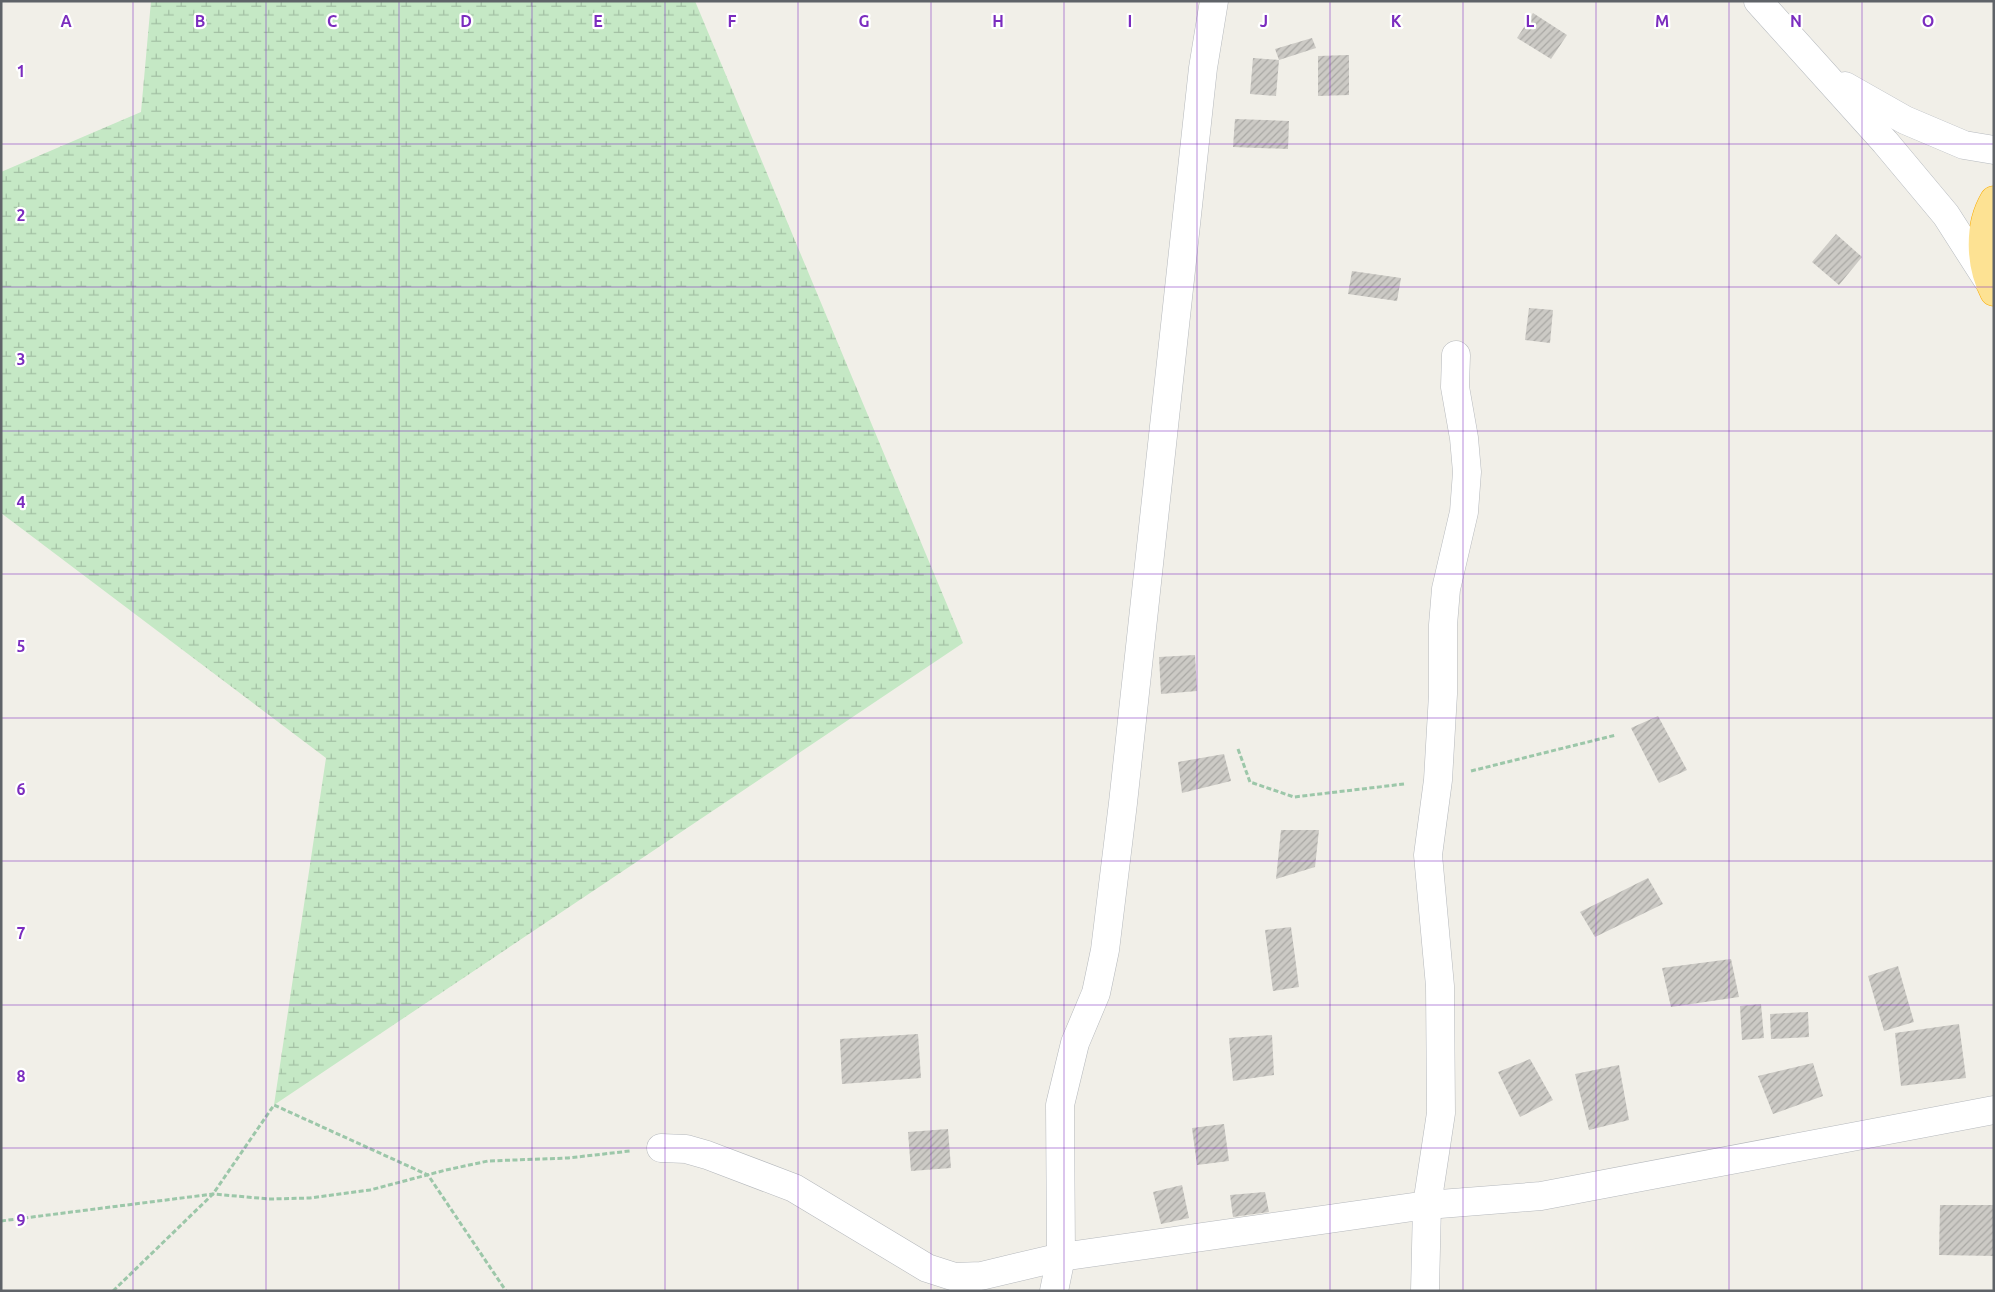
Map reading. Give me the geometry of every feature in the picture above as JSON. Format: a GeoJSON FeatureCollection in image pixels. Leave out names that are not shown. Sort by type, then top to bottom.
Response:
{"type":"FeatureCollection","features":[{"type":"Feature","properties":{"kind":"highway"},"geometry":{"type":"LineString","coordinates":[[1990,285],[1982,242],[1989,207],[1994,200]]}},
{"type":"Feature","properties":{"kind":"street"},"geometry":{"type":"LineString","coordinates":[[1054,1291],[1061,1257],[1060,1105],[1076,1043],[1096,993],[1105,950],[1124,794],[1203,68],[1214,1]]}},
{"type":"Feature","properties":{"kind":"street"},"geometry":{"type":"LineString","coordinates":[[1758,1],[1886,142],[1946,215],[1990,285]]}},
{"type":"Feature","properties":{"kind":"street"},"geometry":{"type":"LineString","coordinates":[[1825,74],[1905,120],[1964,145],[1994,150]]}},
{"type":"Feature","properties":{"kind":"street"},"geometry":{"type":"LineString","coordinates":[[1425,1291],[1427,1204],[1441,1113],[1440,986],[1428,855],[1438,780],[1446,589],[1464,512],[1467,472],[1464,438],[1455,388],[1456,355]]}},
{"type":"Feature","properties":{"kind":"street"},"geometry":{"type":"LineString","coordinates":[[660,1148],[686,1149],[707,1154],[794,1188],[927,1268],[955,1277],[981,1276],[1061,1257],[1427,1204],[1541,1196],[1994,1110]]}},
{"type":"Feature","properties":{"kind":"path"},"geometry":{"type":"LineString","coordinates":[[1238,749],[1250,782],[1294,797],[1438,780],[1616,735]]}},
{"type":"Feature","properties":{"kind":"path"},"geometry":{"type":"LineString","coordinates":[[113,1291],[213,1194],[274,1105],[428,1175],[506,1291]]}},
{"type":"Feature","properties":{"kind":"path"},"geometry":{"type":"LineString","coordinates":[[1,1221],[213,1194],[270,1199],[310,1198],[370,1190],[488,1161],[568,1158],[660,1148]]}},
{"type":"Feature","properties":{"kind":"green space"},"geometry":{"type":"Polygon","coordinates":[[[151,1],[695,1],[963,643],[274,1105],[326,758],[1,513],[1,172],[141,112],[151,1]]]}},
{"type":"Feature","properties":{"kind":"building"},"geometry":{"type":"Polygon","coordinates":[[[1533,13],[1567,35],[1551,59],[1517,38],[1533,13]]]}},
{"type":"Feature","properties":{"kind":"building"},"geometry":{"type":"Polygon","coordinates":[[[1312,38],[1316,48],[1279,60],[1275,49],[1312,38]]]}},
{"type":"Feature","properties":{"kind":"building"},"geometry":{"type":"Polygon","coordinates":[[[1349,55],[1349,95],[1318,96],[1318,56],[1349,55]]]}},
{"type":"Feature","properties":{"kind":"building"},"geometry":{"type":"Polygon","coordinates":[[[1253,58],[1279,60],[1276,96],[1250,94],[1253,58]]]}},
{"type":"Feature","properties":{"kind":"building"},"geometry":{"type":"Polygon","coordinates":[[[1235,119],[1289,121],[1288,149],[1233,147],[1235,119]]]}},
{"type":"Feature","properties":{"kind":"building"},"geometry":{"type":"Polygon","coordinates":[[[1836,234],[1862,257],[1839,285],[1812,262],[1836,234]]]}},
{"type":"Feature","properties":{"kind":"building"},"geometry":{"type":"Polygon","coordinates":[[[1352,271],[1401,278],[1397,301],[1348,294],[1352,271]]]}},
{"type":"Feature","properties":{"kind":"building"},"geometry":{"type":"Polygon","coordinates":[[[1529,308],[1553,310],[1550,343],[1525,340],[1529,308]]]}},
{"type":"Feature","properties":{"kind":"building"},"geometry":{"type":"Polygon","coordinates":[[[1195,655],[1197,691],[1161,694],[1159,657],[1195,655]]]}},
{"type":"Feature","properties":{"kind":"building"},"geometry":{"type":"Polygon","coordinates":[[[1658,716],[1687,770],[1659,783],[1631,728],[1658,716]]]}},
{"type":"Feature","properties":{"kind":"building"},"geometry":{"type":"Polygon","coordinates":[[[1224,754],[1231,781],[1182,793],[1178,762],[1224,754]]]}},
{"type":"Feature","properties":{"kind":"building"},"geometry":{"type":"Polygon","coordinates":[[[1281,830],[1319,830],[1315,867],[1276,879],[1281,830]]]}},
{"type":"Feature","properties":{"kind":"building"},"geometry":{"type":"Polygon","coordinates":[[[1648,878],[1663,904],[1595,937],[1580,912],[1648,878]]]}},
{"type":"Feature","properties":{"kind":"building"},"geometry":{"type":"Polygon","coordinates":[[[1291,927],[1299,987],[1273,991],[1265,930],[1291,927]]]}},
{"type":"Feature","properties":{"kind":"building"},"geometry":{"type":"Polygon","coordinates":[[[1731,959],[1739,997],[1671,1007],[1662,968],[1731,959]]]}},
{"type":"Feature","properties":{"kind":"building"},"geometry":{"type":"Polygon","coordinates":[[[1898,966],[1914,1022],[1884,1031],[1868,976],[1898,966]]]}},
{"type":"Feature","properties":{"kind":"building"},"geometry":{"type":"Polygon","coordinates":[[[1761,1004],[1764,1038],[1742,1040],[1740,1006],[1761,1004]]]}},
{"type":"Feature","properties":{"kind":"building"},"geometry":{"type":"Polygon","coordinates":[[[1808,1012],[1809,1037],[1771,1039],[1770,1014],[1808,1012]]]}},
{"type":"Feature","properties":{"kind":"building"},"geometry":{"type":"Polygon","coordinates":[[[1959,1024],[1966,1078],[1901,1086],[1895,1033],[1959,1024]]]}},
{"type":"Feature","properties":{"kind":"building"},"geometry":{"type":"Polygon","coordinates":[[[918,1034],[921,1078],[842,1084],[840,1039],[918,1034]]]}},
{"type":"Feature","properties":{"kind":"building"},"geometry":{"type":"Polygon","coordinates":[[[1272,1035],[1274,1075],[1233,1081],[1229,1038],[1272,1035]]]}},
{"type":"Feature","properties":{"kind":"building"},"geometry":{"type":"Polygon","coordinates":[[[1530,1059],[1553,1100],[1520,1117],[1498,1072],[1530,1059]]]}},
{"type":"Feature","properties":{"kind":"building"},"geometry":{"type":"Polygon","coordinates":[[[1813,1063],[1823,1096],[1773,1114],[1758,1076],[1813,1063]]]}},
{"type":"Feature","properties":{"kind":"building"},"geometry":{"type":"Polygon","coordinates":[[[1619,1065],[1629,1120],[1589,1130],[1575,1074],[1619,1065]]]}},
{"type":"Feature","properties":{"kind":"building"},"geometry":{"type":"Polygon","coordinates":[[[1224,1124],[1229,1161],[1197,1165],[1192,1128],[1224,1124]]]}},
{"type":"Feature","properties":{"kind":"building"},"geometry":{"type":"Polygon","coordinates":[[[948,1129],[951,1168],[911,1171],[908,1132],[948,1129]]]}},
{"type":"Feature","properties":{"kind":"building"},"geometry":{"type":"Polygon","coordinates":[[[1182,1185],[1189,1218],[1161,1224],[1153,1192],[1182,1185]]]}},
{"type":"Feature","properties":{"kind":"building"},"geometry":{"type":"Polygon","coordinates":[[[1265,1192],[1269,1212],[1233,1217],[1230,1195],[1265,1192]]]}},
{"type":"Feature","properties":{"kind":"building"},"geometry":{"type":"Polygon","coordinates":[[[1940,1205],[1994,1205],[1994,1256],[1939,1255],[1940,1205]]]}}]}
